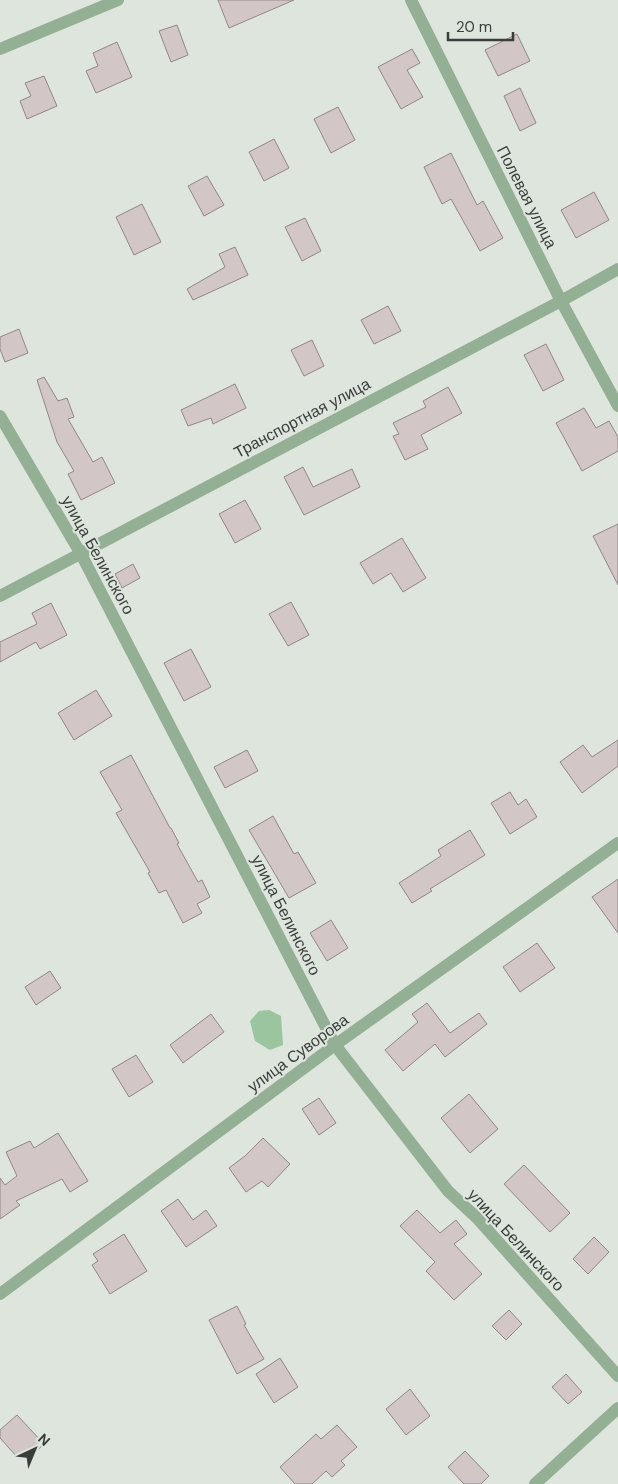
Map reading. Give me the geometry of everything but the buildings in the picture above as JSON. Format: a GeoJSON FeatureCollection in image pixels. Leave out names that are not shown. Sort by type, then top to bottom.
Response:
{"type":"FeatureCollection","features":[{"type":"Feature","properties":{"kind":"street"},"geometry":{"type":"LineString","coordinates":[[0,49],[118,0]]}},
{"type":"Feature","properties":{"kind":"street","name":"Полевая улица"},"geometry":{"type":"LineString","coordinates":[[411,0],[561,301],[618,406]]}},
{"type":"Feature","properties":{"kind":"street","name":"Транспортная улица"},"geometry":{"type":"LineString","coordinates":[[0,596],[561,301],[618,268]]}},
{"type":"Feature","properties":{"kind":"street","name":"улица Белинского"},"geometry":{"type":"LineString","coordinates":[[0,416],[81,554],[335,1045],[448,1191],[477,1218],[618,1376]]}},
{"type":"Feature","properties":{"kind":"street","name":"улица Суворова"},"geometry":{"type":"LineString","coordinates":[[0,1294],[335,1045],[618,843]]}},
{"type":"Feature","properties":{"kind":"street"},"geometry":{"type":"LineString","coordinates":[[535,1484],[618,1408]]}},
{"type":"Feature","properties":{"kind":"green space"},"geometry":{"type":"Polygon","coordinates":[[[269,1010],[281,1016],[283,1045],[270,1050],[255,1041],[250,1021],[259,1011],[269,1010]]]}}]}
